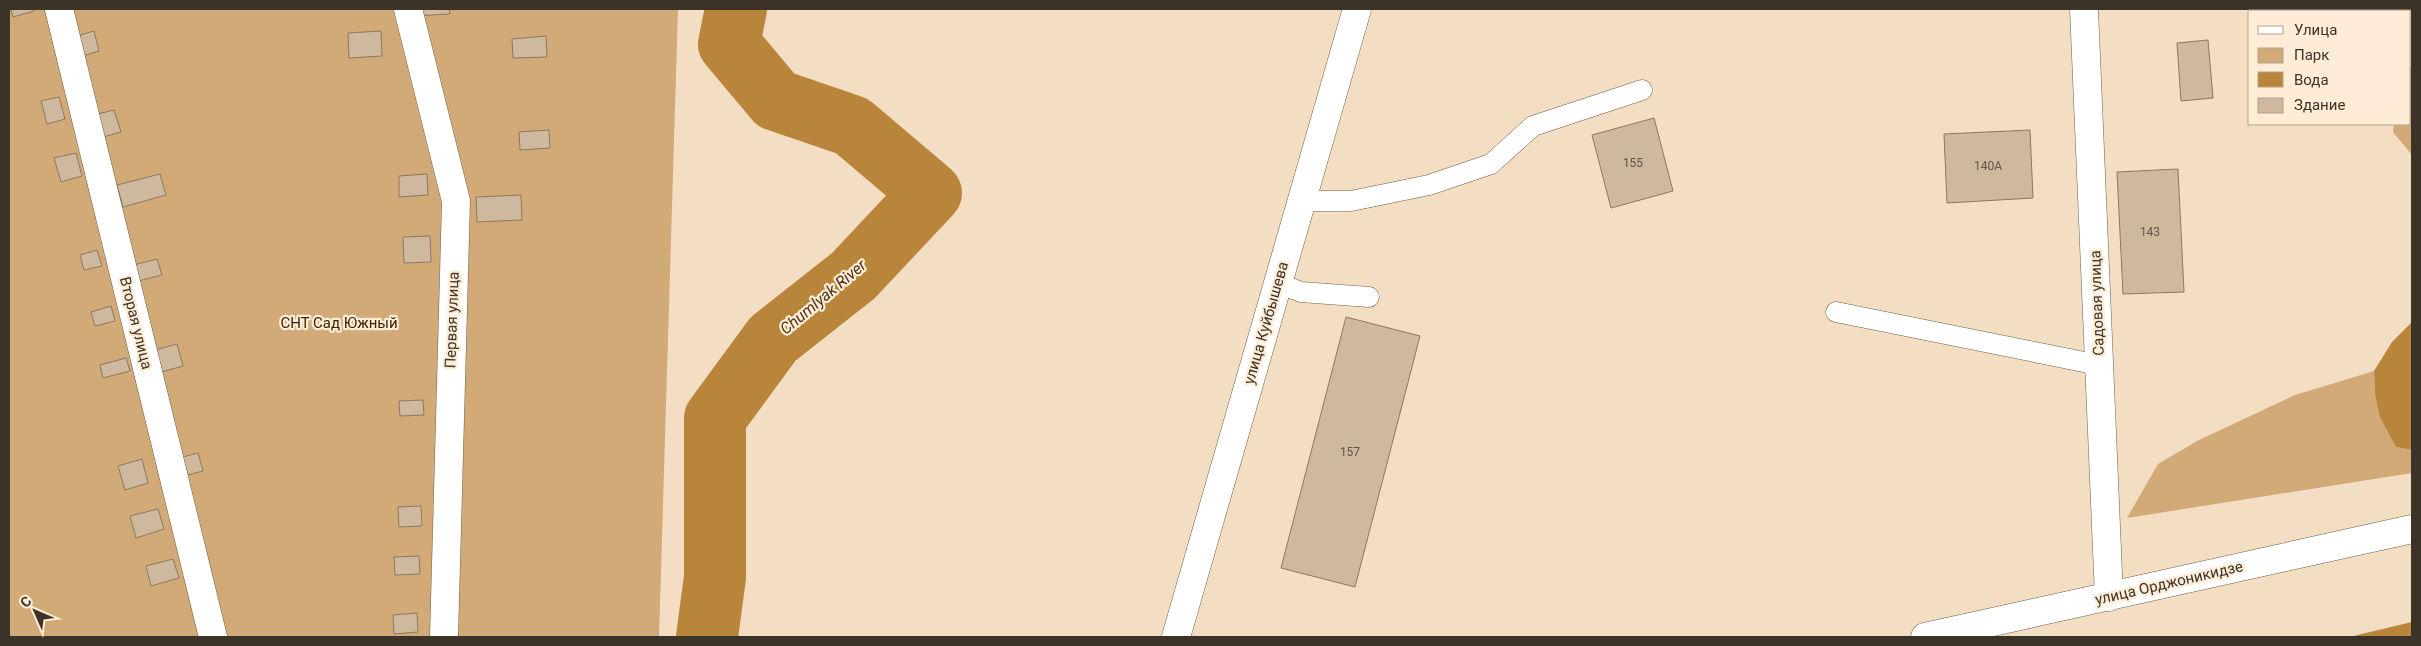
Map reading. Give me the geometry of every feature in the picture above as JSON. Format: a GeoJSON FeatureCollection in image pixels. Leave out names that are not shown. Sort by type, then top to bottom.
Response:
{"type":"FeatureCollection","features":[{"type":"Feature","properties":{"kind":"street","name":"Вторая улица"},"geometry":{"type":"LineString","coordinates":[[59,9],[213,637]]}},
{"type":"Feature","properties":{"kind":"street","name":"Первая улица"},"geometry":{"type":"LineString","coordinates":[[408,9],[456,201],[444,637]]}},
{"type":"Feature","properties":{"kind":"street","name":"улица Куйбышева"},"geometry":{"type":"LineString","coordinates":[[1176,637],[1357,9]]}},
{"type":"Feature","properties":{"kind":"street","name":"Садовая улица"},"geometry":{"type":"LineString","coordinates":[[2084,9],[2109,597]]}},
{"type":"Feature","properties":{"kind":"street","name":"улица Орджоникидзе"},"geometry":{"type":"LineString","coordinates":[[1925,637],[2412,529]]}},
{"type":"Feature","properties":{"kind":"lane"},"geometry":{"type":"LineString","coordinates":[[1301,201],[1352,201],[1430,185],[1491,164],[1533,126],[1642,90]]}},
{"type":"Feature","properties":{"kind":"lane"},"geometry":{"type":"LineString","coordinates":[[1278,283],[1301,292],[1369,297]]}},
{"type":"Feature","properties":{"kind":"lane"},"geometry":{"type":"LineString","coordinates":[[1836,312],[2099,365]]}},
{"type":"Feature","properties":{"kind":"green space","name":"СНТ Сад Южный"},"geometry":{"type":"Polygon","coordinates":[[[9,9],[678,9],[659,637],[9,637],[9,9]]]}},
{"type":"Feature","properties":{"kind":"green space"},"geometry":{"type":"Polygon","coordinates":[[[2412,67],[2412,155],[2393,132],[2394,125],[2411,125],[2412,67]]]}},
{"type":"Feature","properties":{"kind":"green space"},"geometry":{"type":"Polygon","coordinates":[[[2374,371],[2375,394],[2396,447],[2412,450],[2412,473],[2127,518],[2158,464],[2197,441],[2295,395],[2374,371]]]}},
{"type":"Feature","properties":{"kind":"water"},"geometry":{"type":"Polygon","coordinates":[[[2412,322],[2412,450],[2396,447],[2380,417],[2375,394],[2374,371],[2392,342],[2412,322]]]}},
{"type":"Feature","properties":{"kind":"water"},"geometry":{"type":"Polygon","coordinates":[[[2412,622],[2412,637],[2349,637],[2412,622]]]}},
{"type":"Feature","properties":{"kind":"building"},"geometry":{"type":"Polygon","coordinates":[[[11,9],[33,9],[34,11],[13,17],[11,9]]]}},
{"type":"Feature","properties":{"kind":"building"},"geometry":{"type":"Polygon","coordinates":[[[413,9],[449,9],[450,14],[413,16],[413,9]]]}},
{"type":"Feature","properties":{"kind":"building"},"geometry":{"type":"Polygon","coordinates":[[[94,31],[99,51],[75,58],[70,38],[94,31]]]}},
{"type":"Feature","properties":{"kind":"building"},"geometry":{"type":"Polygon","coordinates":[[[381,31],[382,56],[349,58],[348,33],[381,31]]]}},
{"type":"Feature","properties":{"kind":"building"},"geometry":{"type":"Polygon","coordinates":[[[546,36],[547,57],[513,58],[512,39],[546,36]]]}},
{"type":"Feature","properties":{"kind":"building"},"geometry":{"type":"Polygon","coordinates":[[[2208,40],[2213,98],[2181,101],[2177,43],[2208,40]]]}},
{"type":"Feature","properties":{"kind":"building"},"geometry":{"type":"Polygon","coordinates":[[[59,97],[65,119],[47,124],[41,101],[59,97]]]}},
{"type":"Feature","properties":{"kind":"building"},"geometry":{"type":"Polygon","coordinates":[[[114,110],[121,132],[96,139],[90,116],[114,110]]]}},
{"type":"Feature","properties":{"kind":"building"},"geometry":{"type":"Polygon","coordinates":[[[1654,118],[1673,191],[1611,208],[1592,135],[1654,118]]]}},
{"type":"Feature","properties":{"kind":"building"},"geometry":{"type":"Polygon","coordinates":[[[549,130],[550,148],[520,150],[519,132],[549,130]]]}},
{"type":"Feature","properties":{"kind":"building"},"geometry":{"type":"Polygon","coordinates":[[[2030,130],[2033,198],[1947,203],[1944,134],[2030,130]]]}},
{"type":"Feature","properties":{"kind":"building"},"geometry":{"type":"Polygon","coordinates":[[[76,153],[82,176],[61,182],[54,158],[76,153]]]}},
{"type":"Feature","properties":{"kind":"building"},"geometry":{"type":"Polygon","coordinates":[[[2178,169],[2184,292],[2123,294],[2117,172],[2178,169]]]}},
{"type":"Feature","properties":{"kind":"building"},"geometry":{"type":"Polygon","coordinates":[[[160,174],[166,195],[123,207],[117,185],[160,174]]]}},
{"type":"Feature","properties":{"kind":"building"},"geometry":{"type":"Polygon","coordinates":[[[427,174],[428,195],[399,197],[399,176],[427,174]]]}},
{"type":"Feature","properties":{"kind":"building"},"geometry":{"type":"Polygon","coordinates":[[[521,195],[522,220],[477,222],[476,197],[521,195]]]}},
{"type":"Feature","properties":{"kind":"building"},"geometry":{"type":"Polygon","coordinates":[[[430,236],[431,262],[404,263],[403,237],[430,236]]]}},
{"type":"Feature","properties":{"kind":"building"},"geometry":{"type":"Polygon","coordinates":[[[97,250],[102,266],[84,270],[80,255],[97,250]]]}},
{"type":"Feature","properties":{"kind":"building"},"geometry":{"type":"Polygon","coordinates":[[[157,259],[162,275],[138,281],[134,265],[157,259]]]}},
{"type":"Feature","properties":{"kind":"building"},"geometry":{"type":"Polygon","coordinates":[[[111,306],[115,321],[95,326],[91,312],[111,306]]]}},
{"type":"Feature","properties":{"kind":"building"},"geometry":{"type":"Polygon","coordinates":[[[1346,317],[1420,336],[1355,587],[1281,568],[1346,317]]]}},
{"type":"Feature","properties":{"kind":"building"},"geometry":{"type":"Polygon","coordinates":[[[177,344],[183,366],[161,372],[155,350],[177,344]]]}},
{"type":"Feature","properties":{"kind":"building"},"geometry":{"type":"Polygon","coordinates":[[[126,358],[130,371],[103,378],[100,365],[126,358]]]}},
{"type":"Feature","properties":{"kind":"building"},"geometry":{"type":"Polygon","coordinates":[[[423,400],[424,415],[400,416],[399,401],[423,400]]]}},
{"type":"Feature","properties":{"kind":"building"},"geometry":{"type":"Polygon","coordinates":[[[198,453],[203,471],[176,478],[171,460],[198,453]]]}},
{"type":"Feature","properties":{"kind":"building"},"geometry":{"type":"Polygon","coordinates":[[[142,459],[148,483],[125,490],[118,466],[142,459]]]}},
{"type":"Feature","properties":{"kind":"building"},"geometry":{"type":"Polygon","coordinates":[[[421,506],[422,526],[399,527],[398,507],[421,506]]]}},
{"type":"Feature","properties":{"kind":"building"},"geometry":{"type":"Polygon","coordinates":[[[158,509],[164,529],[136,538],[130,516],[158,509]]]}},
{"type":"Feature","properties":{"kind":"building"},"geometry":{"type":"Polygon","coordinates":[[[419,556],[420,574],[395,575],[394,557],[419,556]]]}},
{"type":"Feature","properties":{"kind":"building"},"geometry":{"type":"Polygon","coordinates":[[[173,559],[179,578],[151,586],[146,566],[173,559]]]}},
{"type":"Feature","properties":{"kind":"building"},"geometry":{"type":"Polygon","coordinates":[[[417,613],[418,632],[394,634],[393,615],[417,613]]]}},
{"type":"Feature","properties":{"kind":"waterway","name":"Chumlyak River"},"geometry":{"type":"LineString","coordinates":[[707,637],[715,577],[715,418],[773,339],[853,276],[931,193],[852,126],[776,100],[729,44],[736,9]]}}]}
